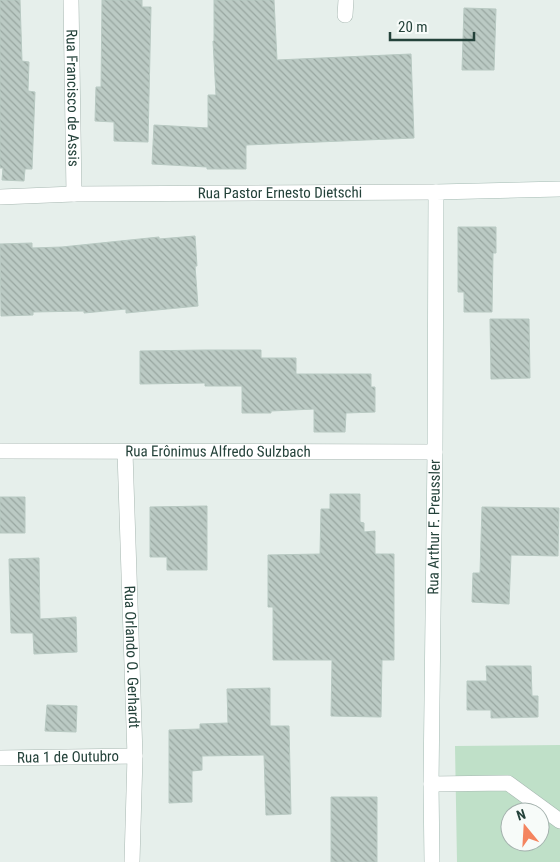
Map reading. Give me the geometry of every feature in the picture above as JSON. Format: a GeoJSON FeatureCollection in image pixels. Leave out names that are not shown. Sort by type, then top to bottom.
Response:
{"type":"FeatureCollection","features":[{"type":"Feature","properties":{"kind":"street","name":"Rua Francisco de Assis"},"geometry":{"type":"LineString","coordinates":[[71,0],[74,194]]}},
{"type":"Feature","properties":{"kind":"street","name":"Rua Pastor Ernesto Dietschi"},"geometry":{"type":"LineString","coordinates":[[0,197],[74,194],[436,192],[560,189]]}},
{"type":"Feature","properties":{"kind":"street","name":"Rua Arthur F. Preussler"},"geometry":{"type":"LineString","coordinates":[[432,862],[436,192]]}},
{"type":"Feature","properties":{"kind":"street","name":"Rua Erônimus Alfredo Sulzbach"},"geometry":{"type":"LineString","coordinates":[[0,451],[435,452]]}},
{"type":"Feature","properties":{"kind":"street","name":"Rua Orlando O. Gerhardt"},"geometry":{"type":"LineString","coordinates":[[125,452],[135,756],[132,862]]}},
{"type":"Feature","properties":{"kind":"street","name":"Rua 1 de Outubro"},"geometry":{"type":"LineString","coordinates":[[0,758],[135,756]]}},
{"type":"Feature","properties":{"kind":"street"},"geometry":{"type":"LineString","coordinates":[[431,784],[508,783],[560,821]]}},
{"type":"Feature","properties":{"kind":"green space"},"geometry":{"type":"Polygon","coordinates":[[[560,745],[560,862],[457,862],[455,746],[560,745]]]}},
{"type":"Feature","properties":{"kind":"building"},"geometry":{"type":"Polygon","coordinates":[[[0,0],[20,0],[22,61],[29,62],[28,91],[35,92],[32,169],[25,169],[24,181],[2,180],[3,168],[0,168],[0,0]]]}},
{"type":"Feature","properties":{"kind":"building"},"geometry":{"type":"Polygon","coordinates":[[[102,0],[142,0],[142,7],[151,7],[148,142],[114,141],[114,122],[95,121],[96,87],[101,87],[102,0]]]}},
{"type":"Feature","properties":{"kind":"building"},"geometry":{"type":"Polygon","coordinates":[[[214,0],[274,0],[277,60],[411,54],[414,138],[246,145],[246,169],[207,169],[207,167],[152,164],[154,125],[208,128],[208,95],[216,95],[213,41],[214,0]]]}},
{"type":"Feature","properties":{"kind":"building"},"geometry":{"type":"Polygon","coordinates":[[[464,8],[496,9],[494,70],[462,70],[464,8]]]}},
{"type":"Feature","properties":{"kind":"building"},"geometry":{"type":"Polygon","coordinates":[[[458,227],[496,227],[496,253],[493,253],[492,312],[464,312],[464,292],[458,292],[458,227]]]}},
{"type":"Feature","properties":{"kind":"building"},"geometry":{"type":"Polygon","coordinates":[[[195,236],[198,306],[126,313],[126,309],[84,313],[84,311],[33,312],[33,315],[1,316],[0,244],[32,243],[32,248],[62,247],[159,237],[159,239],[195,236]]]}},
{"type":"Feature","properties":{"kind":"building"},"geometry":{"type":"Polygon","coordinates":[[[490,319],[529,319],[530,378],[491,379],[490,319]]]}},
{"type":"Feature","properties":{"kind":"building"},"geometry":{"type":"Polygon","coordinates":[[[261,350],[261,358],[296,358],[296,374],[371,374],[371,387],[375,387],[375,412],[346,413],[345,432],[314,432],[314,409],[271,411],[271,413],[242,413],[242,386],[205,386],[205,383],[140,384],[140,351],[261,350]]]}},
{"type":"Feature","properties":{"kind":"building"},"geometry":{"type":"Polygon","coordinates":[[[330,494],[360,494],[360,522],[364,523],[364,532],[375,531],[375,554],[394,554],[394,660],[382,660],[381,717],[331,716],[332,660],[273,660],[273,607],[268,607],[268,555],[320,554],[321,509],[330,509],[330,494]]]}},
{"type":"Feature","properties":{"kind":"building"},"geometry":{"type":"Polygon","coordinates":[[[0,497],[25,497],[25,533],[0,533],[0,497]]]}},
{"type":"Feature","properties":{"kind":"building"},"geometry":{"type":"Polygon","coordinates":[[[207,506],[207,570],[167,570],[167,557],[150,557],[150,507],[207,506]]]}},
{"type":"Feature","properties":{"kind":"building"},"geometry":{"type":"Polygon","coordinates":[[[482,507],[559,508],[558,556],[511,555],[509,604],[472,602],[473,573],[480,573],[482,507]]]}},
{"type":"Feature","properties":{"kind":"building"},"geometry":{"type":"Polygon","coordinates":[[[39,558],[40,619],[76,617],[77,652],[34,654],[33,633],[11,633],[9,559],[39,558]]]}},
{"type":"Feature","properties":{"kind":"building"},"geometry":{"type":"Polygon","coordinates":[[[486,666],[531,666],[532,696],[538,696],[538,717],[491,718],[491,710],[467,710],[467,681],[487,681],[486,666]]]}},
{"type":"Feature","properties":{"kind":"building"},"geometry":{"type":"Polygon","coordinates":[[[270,688],[270,726],[289,726],[291,814],[266,815],[264,755],[202,756],[202,770],[192,771],[192,802],[169,803],[169,730],[200,729],[200,724],[228,723],[227,689],[270,688]]]}},
{"type":"Feature","properties":{"kind":"building"},"geometry":{"type":"Polygon","coordinates":[[[47,705],[77,706],[76,732],[45,731],[47,705]]]}},
{"type":"Feature","properties":{"kind":"building"},"geometry":{"type":"Polygon","coordinates":[[[331,797],[377,797],[377,862],[331,862],[331,797]]]}}]}
